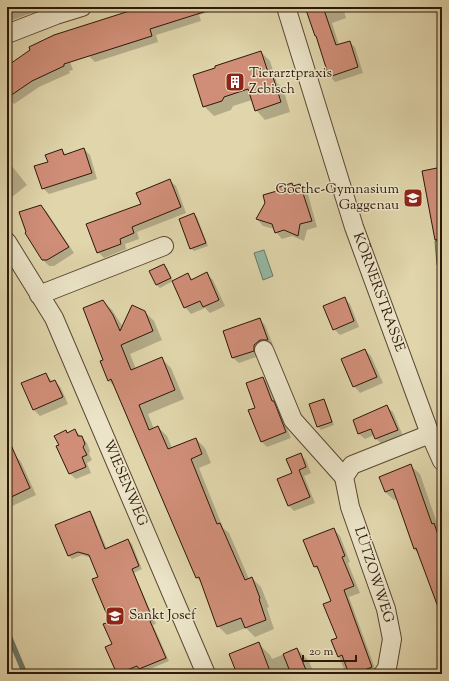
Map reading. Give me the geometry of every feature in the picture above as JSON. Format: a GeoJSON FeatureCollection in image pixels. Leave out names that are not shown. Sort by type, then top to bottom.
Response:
{"type":"FeatureCollection","features":[{"type":"Feature","properties":{"kind":"street"},"geometry":{"type":"LineString","coordinates":[[7,34],[82,7]]}},
{"type":"Feature","properties":{"kind":"street","name":"KÖRNERSTRASSE"},"geometry":{"type":"LineString","coordinates":[[286,7],[354,227],[430,434],[442,461]]}},
{"type":"Feature","properties":{"kind":"street","name":"WIESENWEG"},"geometry":{"type":"LineString","coordinates":[[7,242],[54,318],[206,674]]}},
{"type":"Feature","properties":{"kind":"street"},"geometry":{"type":"LineString","coordinates":[[39,295],[164,246]]}},
{"type":"Feature","properties":{"kind":"street"},"geometry":{"type":"LineString","coordinates":[[264,350],[293,420],[344,477],[352,465],[430,434]]}},
{"type":"Feature","properties":{"kind":"street","name":"LÜTZOWWEG"},"geometry":{"type":"LineString","coordinates":[[344,477],[350,507],[386,609],[392,639],[387,668],[383,674]]}},
{"type":"Feature","properties":{"kind":"shaded area"},"geometry":{"type":"Polygon","coordinates":[[[442,240],[442,264],[437,265],[435,241],[442,240]]]}},
{"type":"Feature","properties":{"kind":"shaded area"},"geometry":{"type":"Polygon","coordinates":[[[264,250],[273,276],[263,280],[254,253],[264,250]]]}},
{"type":"Feature","properties":{"kind":"building"},"geometry":{"type":"Polygon","coordinates":[[[142,7],[210,7],[210,10],[150,29],[152,36],[64,64],[64,66],[32,81],[7,98],[7,66],[30,50],[29,47],[54,35],[142,7]]]}},
{"type":"Feature","properties":{"kind":"building"},"geometry":{"type":"Polygon","coordinates":[[[305,7],[323,7],[336,45],[350,41],[358,67],[329,77],[305,7]]]}},
{"type":"Feature","properties":{"kind":"building","name":"Tierarztpraxis Zebisch"},"geometry":{"type":"Polygon","coordinates":[[[261,51],[270,78],[273,77],[281,102],[255,111],[248,89],[224,97],[222,101],[203,107],[193,75],[261,51]]]}},
{"type":"Feature","properties":{"kind":"building"},"geometry":{"type":"Polygon","coordinates":[[[84,148],[92,173],[42,189],[34,166],[48,162],[45,155],[62,149],[64,155],[84,148]]]}},
{"type":"Feature","properties":{"kind":"building"},"geometry":{"type":"Polygon","coordinates":[[[442,167],[442,239],[435,240],[422,171],[442,167]]]}},
{"type":"Feature","properties":{"kind":"building"},"geometry":{"type":"Polygon","coordinates":[[[170,179],[181,207],[132,227],[134,233],[120,239],[121,244],[97,253],[86,224],[141,204],[136,193],[170,179]]]}},
{"type":"Feature","properties":{"kind":"building"},"geometry":{"type":"Polygon","coordinates":[[[292,183],[293,186],[300,184],[312,221],[300,224],[298,236],[284,230],[275,233],[272,224],[256,219],[265,203],[263,195],[277,191],[276,188],[292,183]]]}},
{"type":"Feature","properties":{"kind":"building"},"geometry":{"type":"Polygon","coordinates":[[[41,205],[69,247],[47,260],[42,260],[25,233],[26,232],[19,212],[41,205]]]}},
{"type":"Feature","properties":{"kind":"building"},"geometry":{"type":"Polygon","coordinates":[[[194,213],[206,243],[190,249],[179,219],[194,213]]]}},
{"type":"Feature","properties":{"kind":"building"},"geometry":{"type":"Polygon","coordinates":[[[164,264],[171,278],[156,285],[149,271],[164,264]]]}},
{"type":"Feature","properties":{"kind":"building"},"geometry":{"type":"Polygon","coordinates":[[[207,272],[219,300],[203,307],[200,301],[184,308],[172,281],[188,273],[191,280],[207,272]]]}},
{"type":"Feature","properties":{"kind":"building"},"geometry":{"type":"Polygon","coordinates":[[[345,297],[354,321],[333,330],[323,306],[345,297]]]}},
{"type":"Feature","properties":{"kind":"building"},"geometry":{"type":"Polygon","coordinates":[[[103,300],[113,315],[120,331],[132,305],[145,311],[153,331],[121,345],[131,370],[162,357],[175,390],[139,405],[149,430],[158,426],[168,449],[196,438],[202,454],[191,459],[217,524],[220,523],[245,580],[252,577],[266,620],[245,628],[241,618],[217,627],[199,577],[196,578],[111,379],[108,381],[100,361],[103,360],[83,308],[103,300]]]}},
{"type":"Feature","properties":{"kind":"building"},"geometry":{"type":"Polygon","coordinates":[[[260,318],[268,340],[260,340],[254,345],[254,351],[232,358],[223,331],[260,318]]]}},
{"type":"Feature","properties":{"kind":"building"},"geometry":{"type":"Polygon","coordinates":[[[365,349],[377,377],[353,387],[341,359],[365,349]]]}},
{"type":"Feature","properties":{"kind":"building"},"geometry":{"type":"Polygon","coordinates":[[[46,373],[50,382],[55,380],[63,397],[33,410],[21,383],[46,373]]]}},
{"type":"Feature","properties":{"kind":"building"},"geometry":{"type":"Polygon","coordinates":[[[263,377],[286,432],[261,442],[248,410],[255,408],[246,383],[263,377]]]}},
{"type":"Feature","properties":{"kind":"building"},"geometry":{"type":"Polygon","coordinates":[[[324,399],[332,422],[317,427],[309,404],[324,399]]]}},
{"type":"Feature","properties":{"kind":"building"},"geometry":{"type":"Polygon","coordinates":[[[387,405],[398,430],[375,439],[371,429],[358,434],[353,420],[387,405]]]}},
{"type":"Feature","properties":{"kind":"building"},"geometry":{"type":"Polygon","coordinates":[[[75,429],[78,436],[82,436],[85,444],[83,447],[87,455],[82,457],[86,467],[69,474],[56,446],[59,445],[54,436],[66,430],[67,433],[75,429]]]}},
{"type":"Feature","properties":{"kind":"building"},"geometry":{"type":"Polygon","coordinates":[[[7,436],[30,488],[7,499],[7,436]]]}},
{"type":"Feature","properties":{"kind":"building"},"geometry":{"type":"Polygon","coordinates":[[[301,453],[306,467],[299,470],[310,497],[288,506],[277,479],[292,473],[286,459],[301,453]]]}},
{"type":"Feature","properties":{"kind":"building"},"geometry":{"type":"Polygon","coordinates":[[[411,464],[432,524],[434,523],[442,546],[441,615],[416,548],[414,549],[393,489],[385,492],[379,477],[411,464]]]}},
{"type":"Feature","properties":{"kind":"building"},"geometry":{"type":"Polygon","coordinates":[[[90,511],[105,549],[128,539],[139,566],[132,569],[153,620],[150,621],[166,658],[139,669],[137,666],[117,674],[105,647],[112,644],[103,624],[110,622],[92,579],[98,577],[89,555],[78,552],[68,556],[55,525],[90,511]]]}},
{"type":"Feature","properties":{"kind":"building"},"geometry":{"type":"Polygon","coordinates":[[[334,528],[345,556],[342,557],[354,586],[344,590],[372,667],[354,674],[349,674],[342,655],[338,657],[331,640],[337,638],[323,604],[331,601],[317,566],[314,567],[303,540],[334,528]]]}},
{"type":"Feature","properties":{"kind":"building"},"geometry":{"type":"Polygon","coordinates":[[[259,642],[271,674],[237,674],[229,654],[259,642]]]}},
{"type":"Feature","properties":{"kind":"building"},"geometry":{"type":"Polygon","coordinates":[[[297,648],[306,670],[297,674],[291,674],[283,654],[297,648]]]}},
{"type":"Feature","properties":{"kind":"waterway"},"geometry":{"type":"LineString","coordinates":[[7,631],[25,674]]}},
{"type":"Feature","properties":{"kind":"place","name":"Tierarztpraxis Zebisch"},"geometry":{"type":"Point","coordinates":[235,82]}},
{"type":"Feature","properties":{"kind":"place","name":"Goethe-Gymnasium Gaggenau"},"geometry":{"type":"Point","coordinates":[413,198]}},
{"type":"Feature","properties":{"kind":"place","name":"Sankt Josef"},"geometry":{"type":"Point","coordinates":[115,616]}}]}
